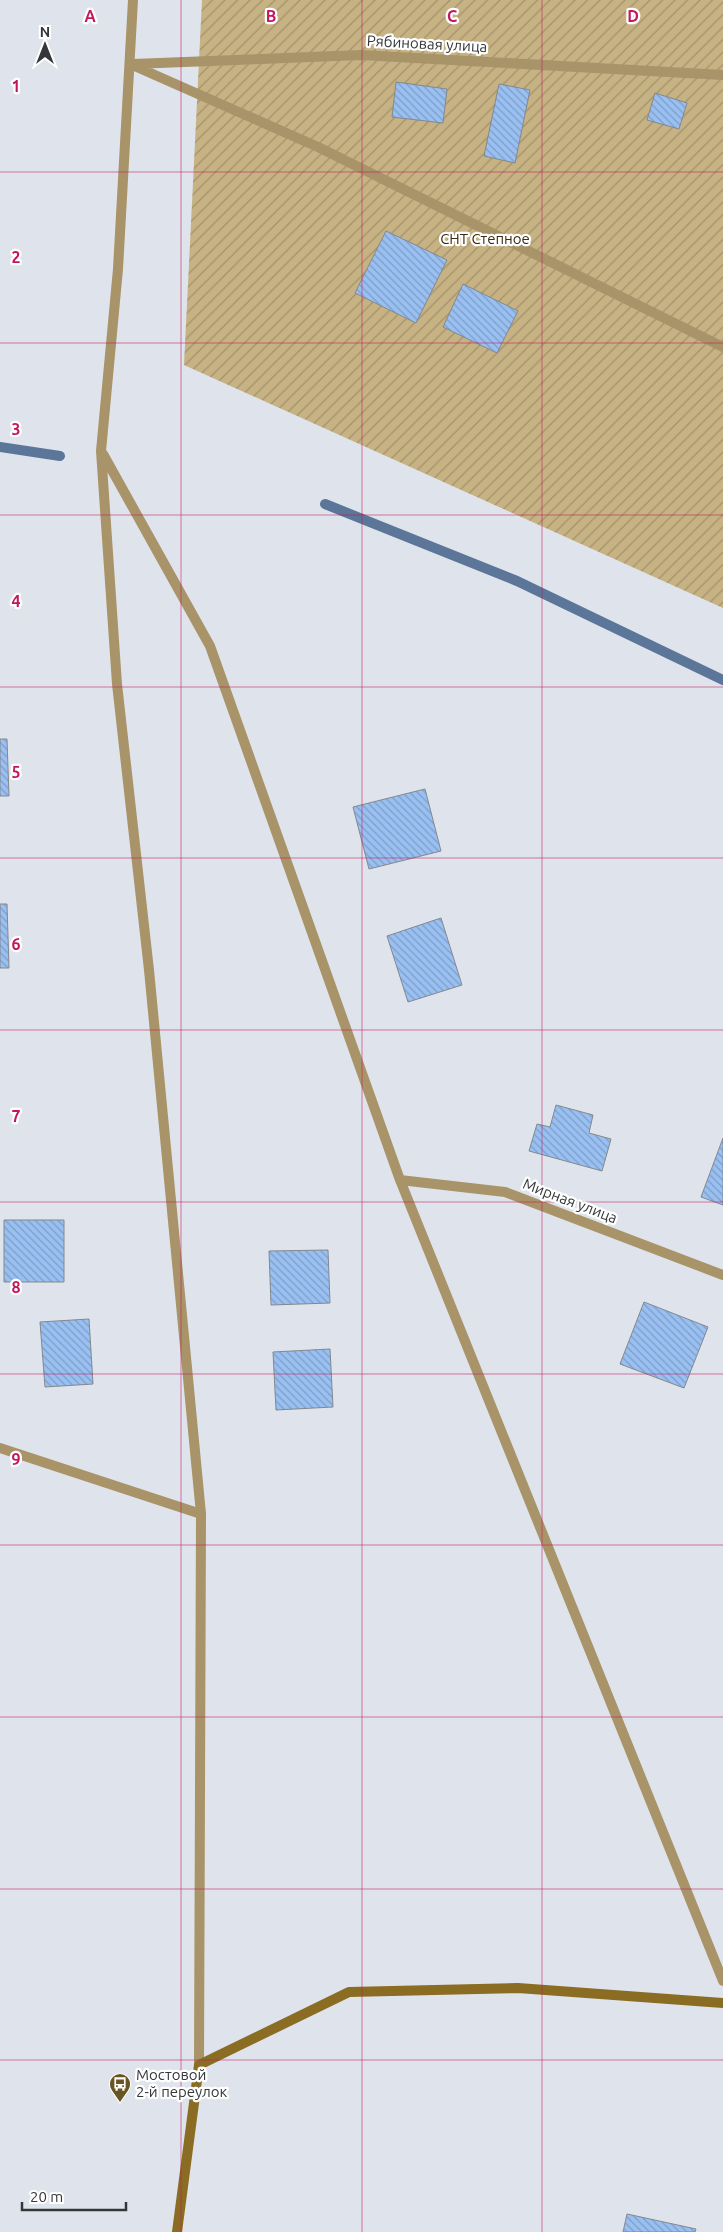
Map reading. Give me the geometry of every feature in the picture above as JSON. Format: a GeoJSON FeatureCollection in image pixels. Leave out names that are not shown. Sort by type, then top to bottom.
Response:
{"type":"FeatureCollection","features":[{"type":"Feature","properties":{"kind":"street"},"geometry":{"type":"LineString","coordinates":[[133,0],[118,269],[101,451],[116,684],[149,970],[201,1514],[198,2065],[177,2232]]}},
{"type":"Feature","properties":{"kind":"street","name":"Рябиновая улица"},"geometry":{"type":"LineString","coordinates":[[130,64],[361,55],[723,74]]}},
{"type":"Feature","properties":{"kind":"street"},"geometry":{"type":"LineString","coordinates":[[130,64],[318,147],[723,347]]}},
{"type":"Feature","properties":{"kind":"street"},"geometry":{"type":"LineString","coordinates":[[101,451],[210,646],[400,1180],[723,1981]]}},
{"type":"Feature","properties":{"kind":"street","name":"Мирная улица"},"geometry":{"type":"LineString","coordinates":[[400,1180],[505,1192],[723,1275]]}},
{"type":"Feature","properties":{"kind":"street"},"geometry":{"type":"LineString","coordinates":[[0,1448],[201,1514]]}},
{"type":"Feature","properties":{"kind":"street"},"geometry":{"type":"LineString","coordinates":[[198,2065],[349,1992],[518,1988],[723,2003]]}},
{"type":"Feature","properties":{"kind":"green space","name":"СНТ Степное"},"geometry":{"type":"Polygon","coordinates":[[[202,0],[723,0],[723,608],[184,365],[202,0]]]}},
{"type":"Feature","properties":{"kind":"building"},"geometry":{"type":"Polygon","coordinates":[[[396,82],[447,89],[443,123],[392,117],[396,82]]]}},
{"type":"Feature","properties":{"kind":"building"},"geometry":{"type":"Polygon","coordinates":[[[499,84],[530,90],[515,163],[484,156],[499,84]]]}},
{"type":"Feature","properties":{"kind":"building"},"geometry":{"type":"Polygon","coordinates":[[[655,93],[687,103],[679,129],[647,120],[655,93]]]}},
{"type":"Feature","properties":{"kind":"building"},"geometry":{"type":"Polygon","coordinates":[[[386,231],[447,260],[416,323],[355,293],[386,231]]]}},
{"type":"Feature","properties":{"kind":"building"},"geometry":{"type":"Polygon","coordinates":[[[463,284],[518,311],[497,353],[443,327],[463,284]]]}},
{"type":"Feature","properties":{"kind":"building"},"geometry":{"type":"Polygon","coordinates":[[[0,739],[7,739],[9,796],[0,796],[0,739]]]}},
{"type":"Feature","properties":{"kind":"building"},"geometry":{"type":"Polygon","coordinates":[[[425,789],[441,851],[369,869],[353,807],[425,789]]]}},
{"type":"Feature","properties":{"kind":"building"},"geometry":{"type":"Polygon","coordinates":[[[0,904],[7,904],[9,968],[0,968],[0,904]]]}},
{"type":"Feature","properties":{"kind":"building"},"geometry":{"type":"Polygon","coordinates":[[[441,918],[462,985],[408,1002],[387,936],[441,918]]]}},
{"type":"Feature","properties":{"kind":"building"},"geometry":{"type":"Polygon","coordinates":[[[556,1105],[593,1115],[589,1133],[611,1139],[602,1171],[529,1151],[537,1124],[550,1127],[556,1105]]]}},
{"type":"Feature","properties":{"kind":"building"},"geometry":{"type":"Polygon","coordinates":[[[723,1138],[723,1205],[701,1197],[723,1138]]]}},
{"type":"Feature","properties":{"kind":"building"},"geometry":{"type":"Polygon","coordinates":[[[4,1220],[64,1220],[64,1282],[4,1282],[4,1220]]]}},
{"type":"Feature","properties":{"kind":"building"},"geometry":{"type":"Polygon","coordinates":[[[328,1250],[330,1303],[271,1305],[269,1251],[328,1250]]]}},
{"type":"Feature","properties":{"kind":"building"},"geometry":{"type":"Polygon","coordinates":[[[644,1302],[708,1327],[684,1388],[620,1364],[644,1302]]]}},
{"type":"Feature","properties":{"kind":"building"},"geometry":{"type":"Polygon","coordinates":[[[89,1319],[93,1384],[45,1387],[40,1322],[89,1319]]]}},
{"type":"Feature","properties":{"kind":"building"},"geometry":{"type":"Polygon","coordinates":[[[330,1349],[333,1407],[276,1410],[273,1352],[330,1349]]]}},
{"type":"Feature","properties":{"kind":"building"},"geometry":{"type":"Polygon","coordinates":[[[627,2214],[696,2229],[695,2232],[623,2232],[627,2214]]]}},
{"type":"Feature","properties":{"kind":"waterway"},"geometry":{"type":"LineString","coordinates":[[0,447],[60,456]]}},
{"type":"Feature","properties":{"kind":"waterway"},"geometry":{"type":"LineString","coordinates":[[325,504],[517,581],[723,680]]}},
{"type":"Feature","properties":{"kind":"place","name":"Мостовой 2-й переулок"},"geometry":{"type":"Point","coordinates":[120,2103]}}]}
